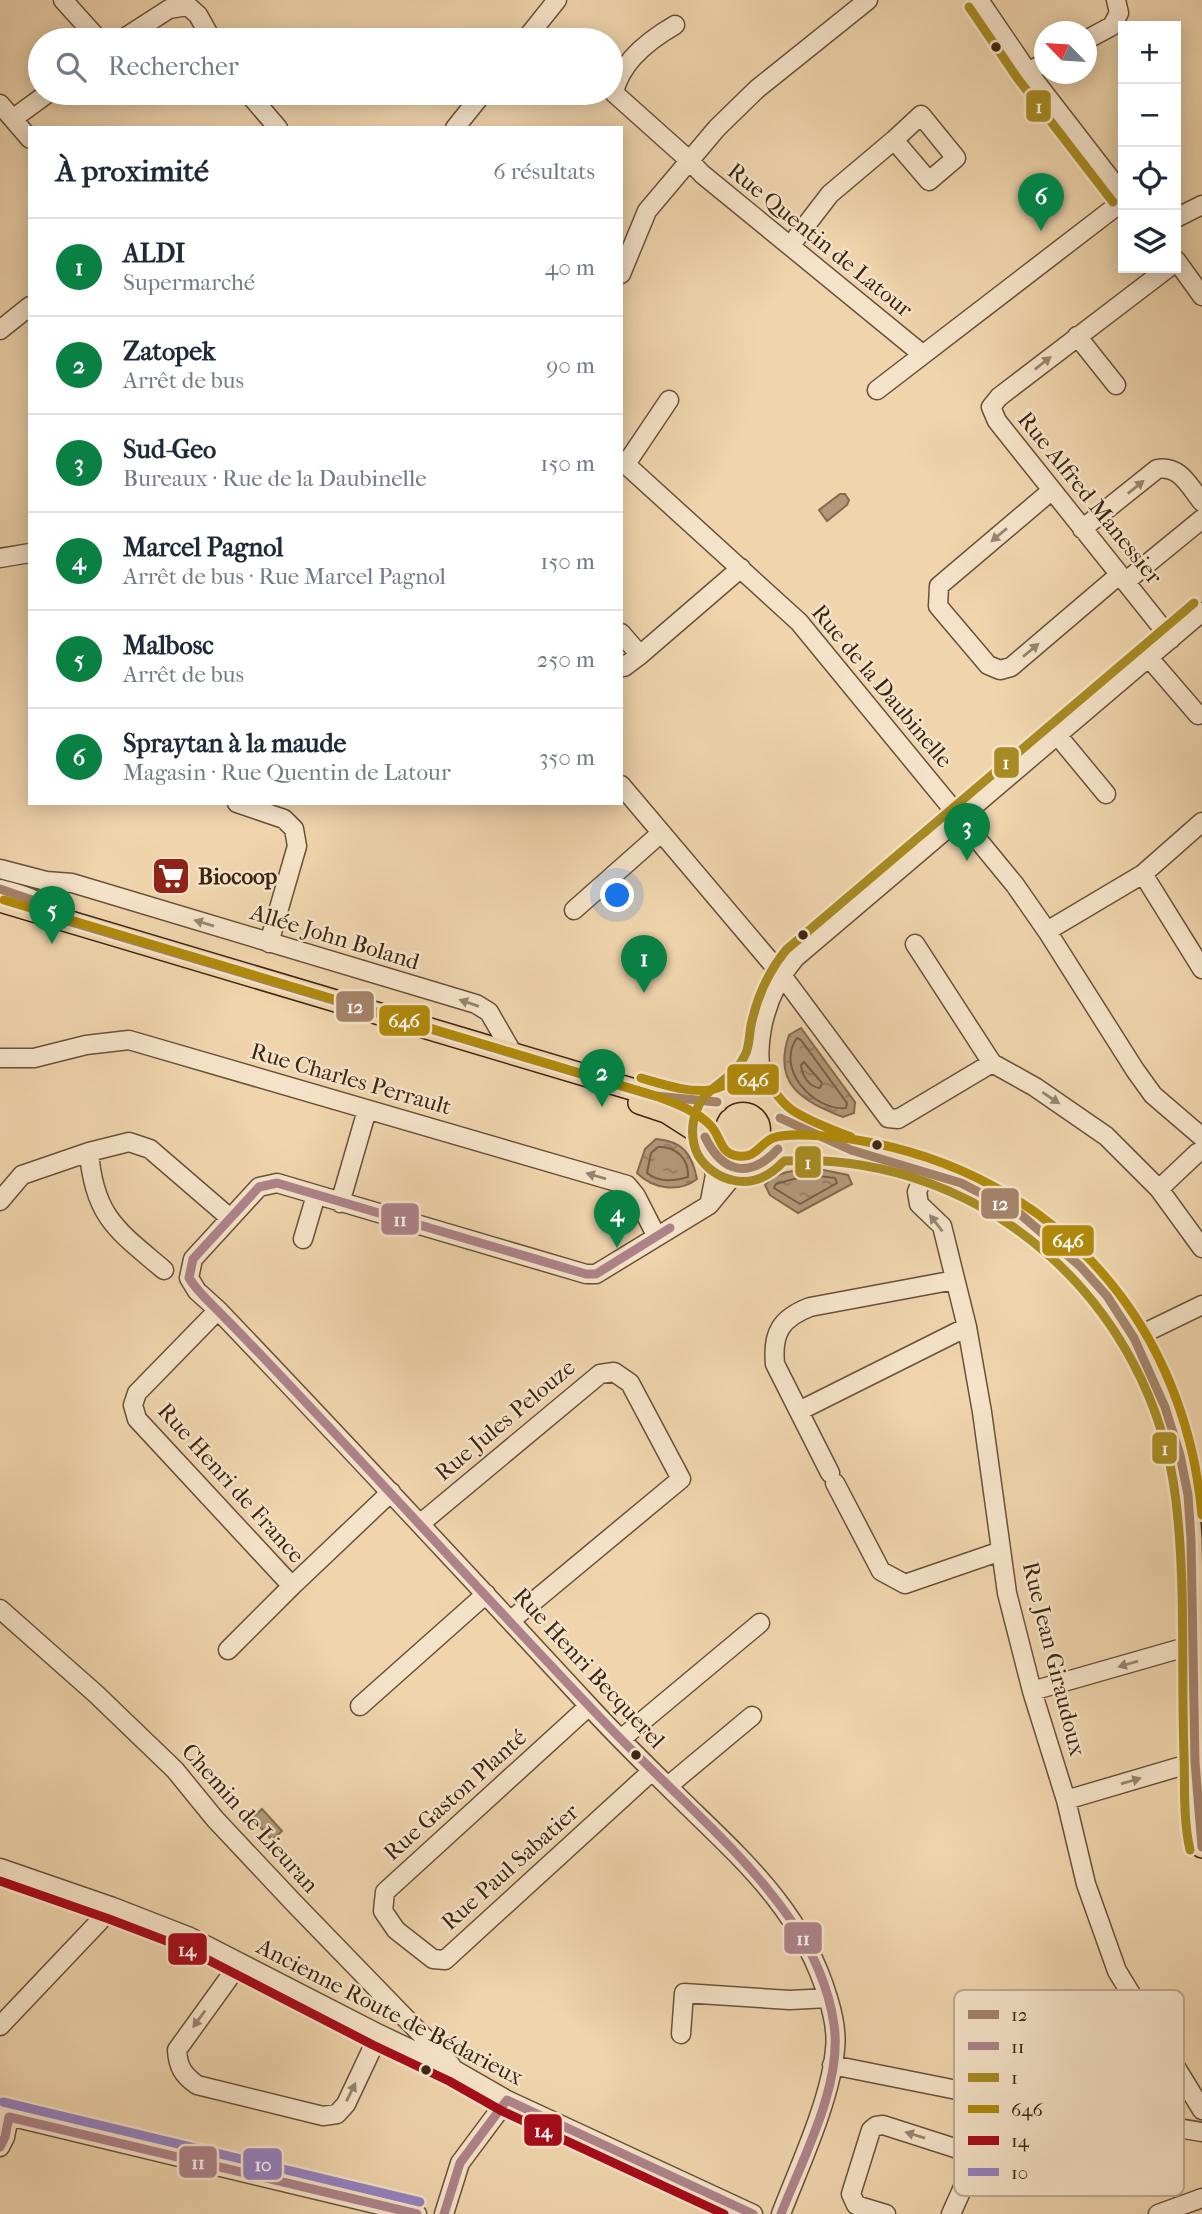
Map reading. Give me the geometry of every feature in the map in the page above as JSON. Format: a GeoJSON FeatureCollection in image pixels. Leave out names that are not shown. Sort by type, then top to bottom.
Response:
{"type":"FeatureCollection","features":[{"type":"Feature","properties":{"kind":"main road"},"geometry":{"type":"LineString","coordinates":[[0,901],[655,1096],[694,1101],[722,1098],[739,1091],[751,1092],[776,1110],[851,1150],[925,1171],[988,1195],[1019,1213],[1080,1266],[1107,1296],[1134,1338],[1165,1407],[1180,1455],[1188,1495],[1191,1539],[1195,1762],[1202,1847]]}},
{"type":"Feature","properties":{"kind":"main road"},"geometry":{"type":"LineString","coordinates":[[0,912],[652,1107],[679,1119],[707,1143],[723,1164],[743,1169],[763,1164],[778,1149],[782,1128],[776,1110]]}},
{"type":"Feature","properties":{"kind":"main road"},"geometry":{"type":"LineString","coordinates":[[707,1143],[705,1124],[709,1112],[722,1098]]}},
{"type":"Feature","properties":{"kind":"main road"},"geometry":{"type":"LineString","coordinates":[[778,1149],[851,1150]]}},
{"type":"Feature","properties":{"kind":"street"},"geometry":{"type":"LineString","coordinates":[[63,0],[88,28]]}},
{"type":"Feature","properties":{"kind":"street"},"geometry":{"type":"LineString","coordinates":[[535,28],[557,0]]}},
{"type":"Feature","properties":{"kind":"street"},"geometry":{"type":"LineString","coordinates":[[623,269],[647,211],[669,181],[690,161],[717,128],[757,89],[868,0]]}},
{"type":"Feature","properties":{"kind":"street"},"geometry":{"type":"LineString","coordinates":[[979,0],[1028,72],[1118,189]]}},
{"type":"Feature","properties":{"kind":"street"},"geometry":{"type":"LineString","coordinates":[[1097,34],[1112,26],[1119,13],[1116,0]]}},
{"type":"Feature","properties":{"kind":"street"},"geometry":{"type":"LineString","coordinates":[[140,28],[169,9],[188,6],[205,28]]}},
{"type":"Feature","properties":{"kind":"street","name":"Rue Quentin de Latour"},"geometry":{"type":"LineString","coordinates":[[623,73],[650,39],[675,25]]}},
{"type":"Feature","properties":{"kind":"street"},"geometry":{"type":"LineString","coordinates":[[1028,72],[1034,69]]}},
{"type":"Feature","properties":{"kind":"street","name":"Rue Quentin de Latour"},"geometry":{"type":"LineString","coordinates":[[623,101],[702,174],[922,355]]}},
{"type":"Feature","properties":{"kind":"street"},"geometry":{"type":"LineString","coordinates":[[0,104],[28,136]]}},
{"type":"Feature","properties":{"kind":"street"},"geometry":{"type":"LineString","coordinates":[[14,118],[32,105]]}},
{"type":"Feature","properties":{"kind":"street"},"geometry":{"type":"LineString","coordinates":[[258,105],[276,126]]}},
{"type":"Feature","properties":{"kind":"street"},"geometry":{"type":"LineString","coordinates":[[457,126],[473,105]]}},
{"type":"Feature","properties":{"kind":"street"},"geometry":{"type":"LineString","coordinates":[[790,246],[830,194],[894,140]]}},
{"type":"Feature","properties":{"kind":"street"},"geometry":{"type":"LineString","coordinates":[[877,390],[1118,205]]}},
{"type":"Feature","properties":{"kind":"street"},"geometry":{"type":"LineString","coordinates":[[1181,216],[1202,205]]}},
{"type":"Feature","properties":{"kind":"street"},"geometry":{"type":"LineString","coordinates":[[1181,268],[1202,296]]}},
{"type":"Feature","properties":{"kind":"street","name":"Rue Alfred Manessier"},"geometry":{"type":"LineString","coordinates":[[1161,273],[999,397],[991,407],[997,421],[1051,491],[1171,639]]}},
{"type":"Feature","properties":{"kind":"street"},"geometry":{"type":"LineString","coordinates":[[0,330],[28,308]]}},
{"type":"Feature","properties":{"kind":"street"},"geometry":{"type":"LineString","coordinates":[[1077,336],[1116,386]]}},
{"type":"Feature","properties":{"kind":"street"},"geometry":{"type":"LineString","coordinates":[[623,462],[668,400]]}},
{"type":"Feature","properties":{"kind":"street","name":"Rue de la Daubinelle"},"geometry":{"type":"LineString","coordinates":[[623,462],[799,622],[1015,885],[1153,1095],[1202,1137]]}},
{"type":"Feature","properties":{"kind":"street"},"geometry":{"type":"LineString","coordinates":[[1082,529],[1157,469],[1168,467],[1177,471],[1202,502]]}},
{"type":"Feature","properties":{"kind":"street"},"geometry":{"type":"LineString","coordinates":[[1051,491],[939,586],[938,606],[988,665],[1000,670],[1011,667],[1202,519]]}},
{"type":"Feature","properties":{"kind":"street"},"geometry":{"type":"LineString","coordinates":[[0,558],[28,554]]}},
{"type":"Feature","properties":{"kind":"street"},"geometry":{"type":"LineString","coordinates":[[623,666],[640,655],[741,568]]}},
{"type":"Feature","properties":{"kind":"street"},"geometry":{"type":"LineString","coordinates":[[776,1110],[763,1087],[759,1054],[767,1014],[782,974],[795,958],[1202,612]]}},
{"type":"Feature","properties":{"kind":"street"},"geometry":{"type":"LineString","coordinates":[[623,635],[640,655]]}},
{"type":"Feature","properties":{"kind":"street"},"geometry":{"type":"LineString","coordinates":[[1149,658],[1198,715]]}},
{"type":"Feature","properties":{"kind":"street"},"geometry":{"type":"LineString","coordinates":[[1058,736],[1106,794]]}},
{"type":"Feature","properties":{"kind":"street"},"geometry":{"type":"LineString","coordinates":[[623,787],[782,974],[888,1118],[898,1119],[992,1063]]}},
{"type":"Feature","properties":{"kind":"street"},"geometry":{"type":"LineString","coordinates":[[243,805],[284,819],[293,829],[297,846],[269,943]]}},
{"type":"Feature","properties":{"kind":"street"},"geometry":{"type":"LineString","coordinates":[[1047,931],[1143,874],[1202,822]]}},
{"type":"Feature","properties":{"kind":"street"},"geometry":{"type":"LineString","coordinates":[[574,910],[661,833]]}},
{"type":"Feature","properties":{"kind":"street","name":"Allée John Boland"},"geometry":{"type":"LineString","coordinates":[[0,869],[46,881],[72,883],[476,1004],[489,1012],[512,1052]]}},
{"type":"Feature","properties":{"kind":"street"},"geometry":{"type":"LineString","coordinates":[[1143,874],[1202,969]]}},
{"type":"Feature","properties":{"kind":"street"},"geometry":{"type":"LineString","coordinates":[[25,895],[46,881]]}},
{"type":"Feature","properties":{"kind":"street"},"geometry":{"type":"LineString","coordinates":[[0,889],[25,895],[46,906],[61,919]]}},
{"type":"Feature","properties":{"kind":"street"},"geometry":{"type":"LineString","coordinates":[[915,944],[992,1063],[1035,1087],[1106,1136],[1159,1189],[1202,1248]]}},
{"type":"Feature","properties":{"kind":"street","name":"Rue Charles Perrault"},"geometry":{"type":"LineString","coordinates":[[0,1058],[34,1058],[86,1045],[129,1040],[627,1185],[657,1237]]}},
{"type":"Feature","properties":{"kind":"street"},"geometry":{"type":"LineString","coordinates":[[722,1098],[740,1085],[759,1054]]}},
{"type":"Feature","properties":{"kind":"street"},"geometry":{"type":"LineString","coordinates":[[340,1203],[367,1110]]}},
{"type":"Feature","properties":{"kind":"street"},"geometry":{"type":"LineString","coordinates":[[0,1201],[22,1175],[89,1152],[129,1142],[150,1149],[230,1218],[259,1187],[278,1183],[586,1274],[596,1274],[709,1205],[733,1176],[743,1169]]}},
{"type":"Feature","properties":{"kind":"street"},"geometry":{"type":"LineString","coordinates":[[707,1143],[715,1175],[709,1205]]}},
{"type":"Feature","properties":{"kind":"street"},"geometry":{"type":"LineString","coordinates":[[1159,1189],[1202,1151]]}},
{"type":"Feature","properties":{"kind":"street"},"geometry":{"type":"LineString","coordinates":[[89,1152],[91,1176],[97,1198],[113,1226],[164,1270]]}},
{"type":"Feature","properties":{"kind":"street","name":"Rue Jean Giraudoux"},"geometry":{"type":"LineString","coordinates":[[925,1171],[917,1192],[919,1204],[942,1226],[967,1327],[1007,1593],[1032,1691],[1066,1800],[1086,1884],[1117,1971],[1128,1990]]}},
{"type":"Feature","properties":{"kind":"street"},"geometry":{"type":"LineString","coordinates":[[303,1239],[316,1195]]}},
{"type":"Feature","properties":{"kind":"street","name":"Rue Henri Becquerel"},"geometry":{"type":"LineString","coordinates":[[230,1218],[193,1259],[189,1278],[197,1291],[421,1522],[589,1706],[751,1867],[785,1908],[808,1950],[828,1998],[835,2049],[824,2098],[781,2214]]}},
{"type":"Feature","properties":{"kind":"street"},"geometry":{"type":"LineString","coordinates":[[955,1280],[810,1307],[792,1314],[780,1328],[773,1346],[775,1364],[881,1571],[905,1584],[1001,1550]]}},
{"type":"Feature","properties":{"kind":"street"},"geometry":{"type":"LineString","coordinates":[[1134,1338],[1202,1305]]}},
{"type":"Feature","properties":{"kind":"street","name":"Rue Henri de France"},"geometry":{"type":"LineString","coordinates":[[218,1310],[136,1393],[132,1405],[137,1419],[292,1586],[391,1492]]}},
{"type":"Feature","properties":{"kind":"street"},"geometry":{"type":"LineString","coordinates":[[799,1411],[967,1327]]}},
{"type":"Feature","properties":{"kind":"street","name":"Rue Jules Pelouze"},"geometry":{"type":"LineString","coordinates":[[421,1522],[600,1374],[614,1372],[630,1383],[681,1479],[510,1621]]}},
{"type":"Feature","properties":{"kind":"street"},"geometry":{"type":"LineString","coordinates":[[228,1650],[292,1586]]}},
{"type":"Feature","properties":{"kind":"street"},"geometry":{"type":"LineString","coordinates":[[360,1706],[486,1594]]}},
{"type":"Feature","properties":{"kind":"street","name":"Chemin de Lieuran"},"geometry":{"type":"LineString","coordinates":[[0,1609],[96,1694],[175,1770],[232,1838],[354,1967],[443,2054],[455,2070]]}},
{"type":"Feature","properties":{"kind":"street"},"geometry":{"type":"LineString","coordinates":[[621,1739],[760,1623]]}},
{"type":"Feature","properties":{"kind":"street"},"geometry":{"type":"LineString","coordinates":[[1032,1691],[1194,1645]]}},
{"type":"Feature","properties":{"kind":"street","name":"Rue Gaston Planté"},"geometry":{"type":"LineString","coordinates":[[396,1930],[383,1911],[385,1892],[589,1706]]}},
{"type":"Feature","properties":{"kind":"street"},"geometry":{"type":"LineString","coordinates":[[668,1786],[752,1716]]}},
{"type":"Feature","properties":{"kind":"street"},"geometry":{"type":"LineString","coordinates":[[1066,1800],[1195,1762]]}},
{"type":"Feature","properties":{"kind":"street","name":"Rue Paul Sabatier"},"geometry":{"type":"LineString","coordinates":[[396,1930],[433,1959],[445,1960],[652,1770]]}},
{"type":"Feature","properties":{"kind":"street","name":"Ancienne Route de Bédarieux"},"geometry":{"type":"LineString","coordinates":[[0,1868],[190,1937],[239,1964],[455,2070],[508,2100],[753,2214]]}},
{"type":"Feature","properties":{"kind":"street"},"geometry":{"type":"LineString","coordinates":[[0,2026],[113,1907]]}},
{"type":"Feature","properties":{"kind":"street"},"geometry":{"type":"LineString","coordinates":[[239,1964],[177,2050],[177,2063],[184,2076],[197,2085],[323,2116],[337,2114],[345,2104],[379,2034]]}},
{"type":"Feature","properties":{"kind":"street"},"geometry":{"type":"LineString","coordinates":[[681,2034],[684,1993],[790,2000],[828,1998]]}},
{"type":"Feature","properties":{"kind":"street"},"geometry":{"type":"LineString","coordinates":[[832,2065],[954,2089]]}},
{"type":"Feature","properties":{"kind":"street","name":"Rue Jean Giraudoux"},"geometry":{"type":"LineString","coordinates":[[1184,2083],[1200,2106]]}},
{"type":"Feature","properties":{"kind":"street"},"geometry":{"type":"LineString","coordinates":[[444,2214],[460,2163],[508,2100]]}},
{"type":"Feature","properties":{"kind":"street"},"geometry":{"type":"LineString","coordinates":[[1195,2132],[1200,2106]]}},
{"type":"Feature","properties":{"kind":"street"},"geometry":{"type":"LineString","coordinates":[[0,2147],[5,2116],[417,2214]]}},
{"type":"Feature","properties":{"kind":"street"},"geometry":{"type":"LineString","coordinates":[[886,2214],[856,2205],[851,2194],[871,2130],[883,2125],[954,2148]]}},
{"type":"Feature","properties":{"kind":"street"},"geometry":{"type":"LineString","coordinates":[[951,2214],[959,2196]]}},
{"type":"Feature","properties":{"kind":"street"},"geometry":{"type":"LineString","coordinates":[[1158,2214],[1202,2198]]}},
{"type":"Feature","properties":{"kind":"water"},"geometry":{"type":"Polygon","coordinates":[[[840,494],[845,494],[849,500],[847,505],[827,521],[819,510],[840,494]]]}},
{"type":"Feature","properties":{"kind":"water"},"geometry":{"type":"Polygon","coordinates":[[[801,1028],[855,1102],[854,1113],[843,1117],[803,1097],[794,1088],[784,1066],[785,1052],[789,1035],[801,1028]]]}},
{"type":"Feature","properties":{"kind":"water"},"geometry":{"type":"Polygon","coordinates":[[[656,1139],[673,1143],[685,1150],[697,1179],[682,1186],[666,1187],[651,1183],[637,1173],[645,1149],[656,1139]]]}},
{"type":"Feature","properties":{"kind":"water"},"geometry":{"type":"Polygon","coordinates":[[[818,1169],[848,1175],[852,1184],[798,1213],[770,1195],[765,1185],[775,1176],[818,1169]]]}},
{"type":"Feature","properties":{"kind":"water"},"geometry":{"type":"Polygon","coordinates":[[[262,1809],[282,1831],[272,1840],[252,1818],[262,1809]]]}},
{"type":"Feature","properties":{"kind":"transit line","name":"1"},"geometry":{"type":"LineString","coordinates":[[969,7],[1018,79],[1113,202]]}},
{"type":"Feature","properties":{"kind":"transit line","name":"1"},"geometry":{"type":"LineString","coordinates":[[1190,1850],[1185,1802],[1182,1596],[1176,1501],[1161,1429],[1133,1363],[1095,1304],[1047,1253],[990,1212],[927,1182],[858,1165],[784,1161],[773,1171],[754,1180],[727,1179],[708,1167],[698,1155],[693,1130],[696,1113],[704,1097],[739,1066],[747,1049],[757,1002],[774,966],[786,950],[1194,603]]}},
{"type":"Feature","properties":{"kind":"transit line","name":"12"},"geometry":{"type":"LineString","coordinates":[[0,889],[32,900],[61,919],[655,1096],[717,1102]]}},
{"type":"Feature","properties":{"kind":"transit line","name":"646"},"geometry":{"type":"LineString","coordinates":[[4,900],[656,1096],[699,1116],[711,1126],[724,1149],[732,1155],[754,1153],[769,1140],[779,1136],[837,1137],[911,1152],[978,1178],[1038,1214],[1089,1259],[1132,1312],[1166,1373],[1189,1441],[1202,1515]]}},
{"type":"Feature","properties":{"kind":"transit line","name":"646"},"geometry":{"type":"LineString","coordinates":[[641,1078],[702,1091],[716,1089],[742,1079],[756,1080],[772,1089],[787,1106],[799,1114],[851,1137]]}},
{"type":"Feature","properties":{"kind":"transit line","name":"12"},"geometry":{"type":"LineString","coordinates":[[780,1118],[851,1150],[961,1183],[1019,1213],[1080,1266],[1107,1296],[1134,1338],[1165,1407],[1180,1455],[1188,1495],[1195,1762],[1202,1847]]}},
{"type":"Feature","properties":{"kind":"transit line","name":"12"},"geometry":{"type":"LineString","coordinates":[[705,1137],[720,1159],[738,1168],[757,1165],[778,1149]]}},
{"type":"Feature","properties":{"kind":"transit line","name":"11"},"geometry":{"type":"LineString","coordinates":[[670,1228],[596,1274],[586,1274],[277,1183],[259,1187],[193,1259],[189,1278],[201,1294],[252,1345],[575,1691],[727,1844],[769,1891],[796,1928],[823,1982],[832,2011],[835,2048],[827,2096],[819,2121],[781,2214]]}},
{"type":"Feature","properties":{"kind":"transit line","name":"14"},"geometry":{"type":"LineString","coordinates":[[0,1881],[185,1948],[449,2081],[502,2111],[724,2214]]}},
{"type":"Feature","properties":{"kind":"transit line","name":"11"},"geometry":{"type":"LineString","coordinates":[[444,2214],[460,2163],[507,2100],[753,2214]]}},
{"type":"Feature","properties":{"kind":"transit line","name":"10"},"geometry":{"type":"LineString","coordinates":[[3,2102],[420,2202]]}},
{"type":"Feature","properties":{"kind":"transit line","name":"11"},"geometry":{"type":"LineString","coordinates":[[0,2147],[9,2117],[417,2214]]}},
{"type":"Feature","properties":{"kind":"place","name":"Spraytan à la maude"},"geometry":{"type":"Point","coordinates":[1041,231]}},
{"type":"Feature","properties":{"kind":"place","name":"Sud-Geo"},"geometry":{"type":"Point","coordinates":[967,861]}},
{"type":"Feature","properties":{"kind":"place","name":"Biocoop"},"geometry":{"type":"Point","coordinates":[171,876]}},
{"type":"Feature","properties":{"kind":"place","name":"Malbosc"},"geometry":{"type":"Point","coordinates":[52,944]}},
{"type":"Feature","properties":{"kind":"place","name":"ALDI"},"geometry":{"type":"Point","coordinates":[644,993]}},
{"type":"Feature","properties":{"kind":"place","name":"Zatopek"},"geometry":{"type":"Point","coordinates":[602,1107]}},
{"type":"Feature","properties":{"kind":"place","name":"Marcel Pagnol"},"geometry":{"type":"Point","coordinates":[617,1248]}}]}
